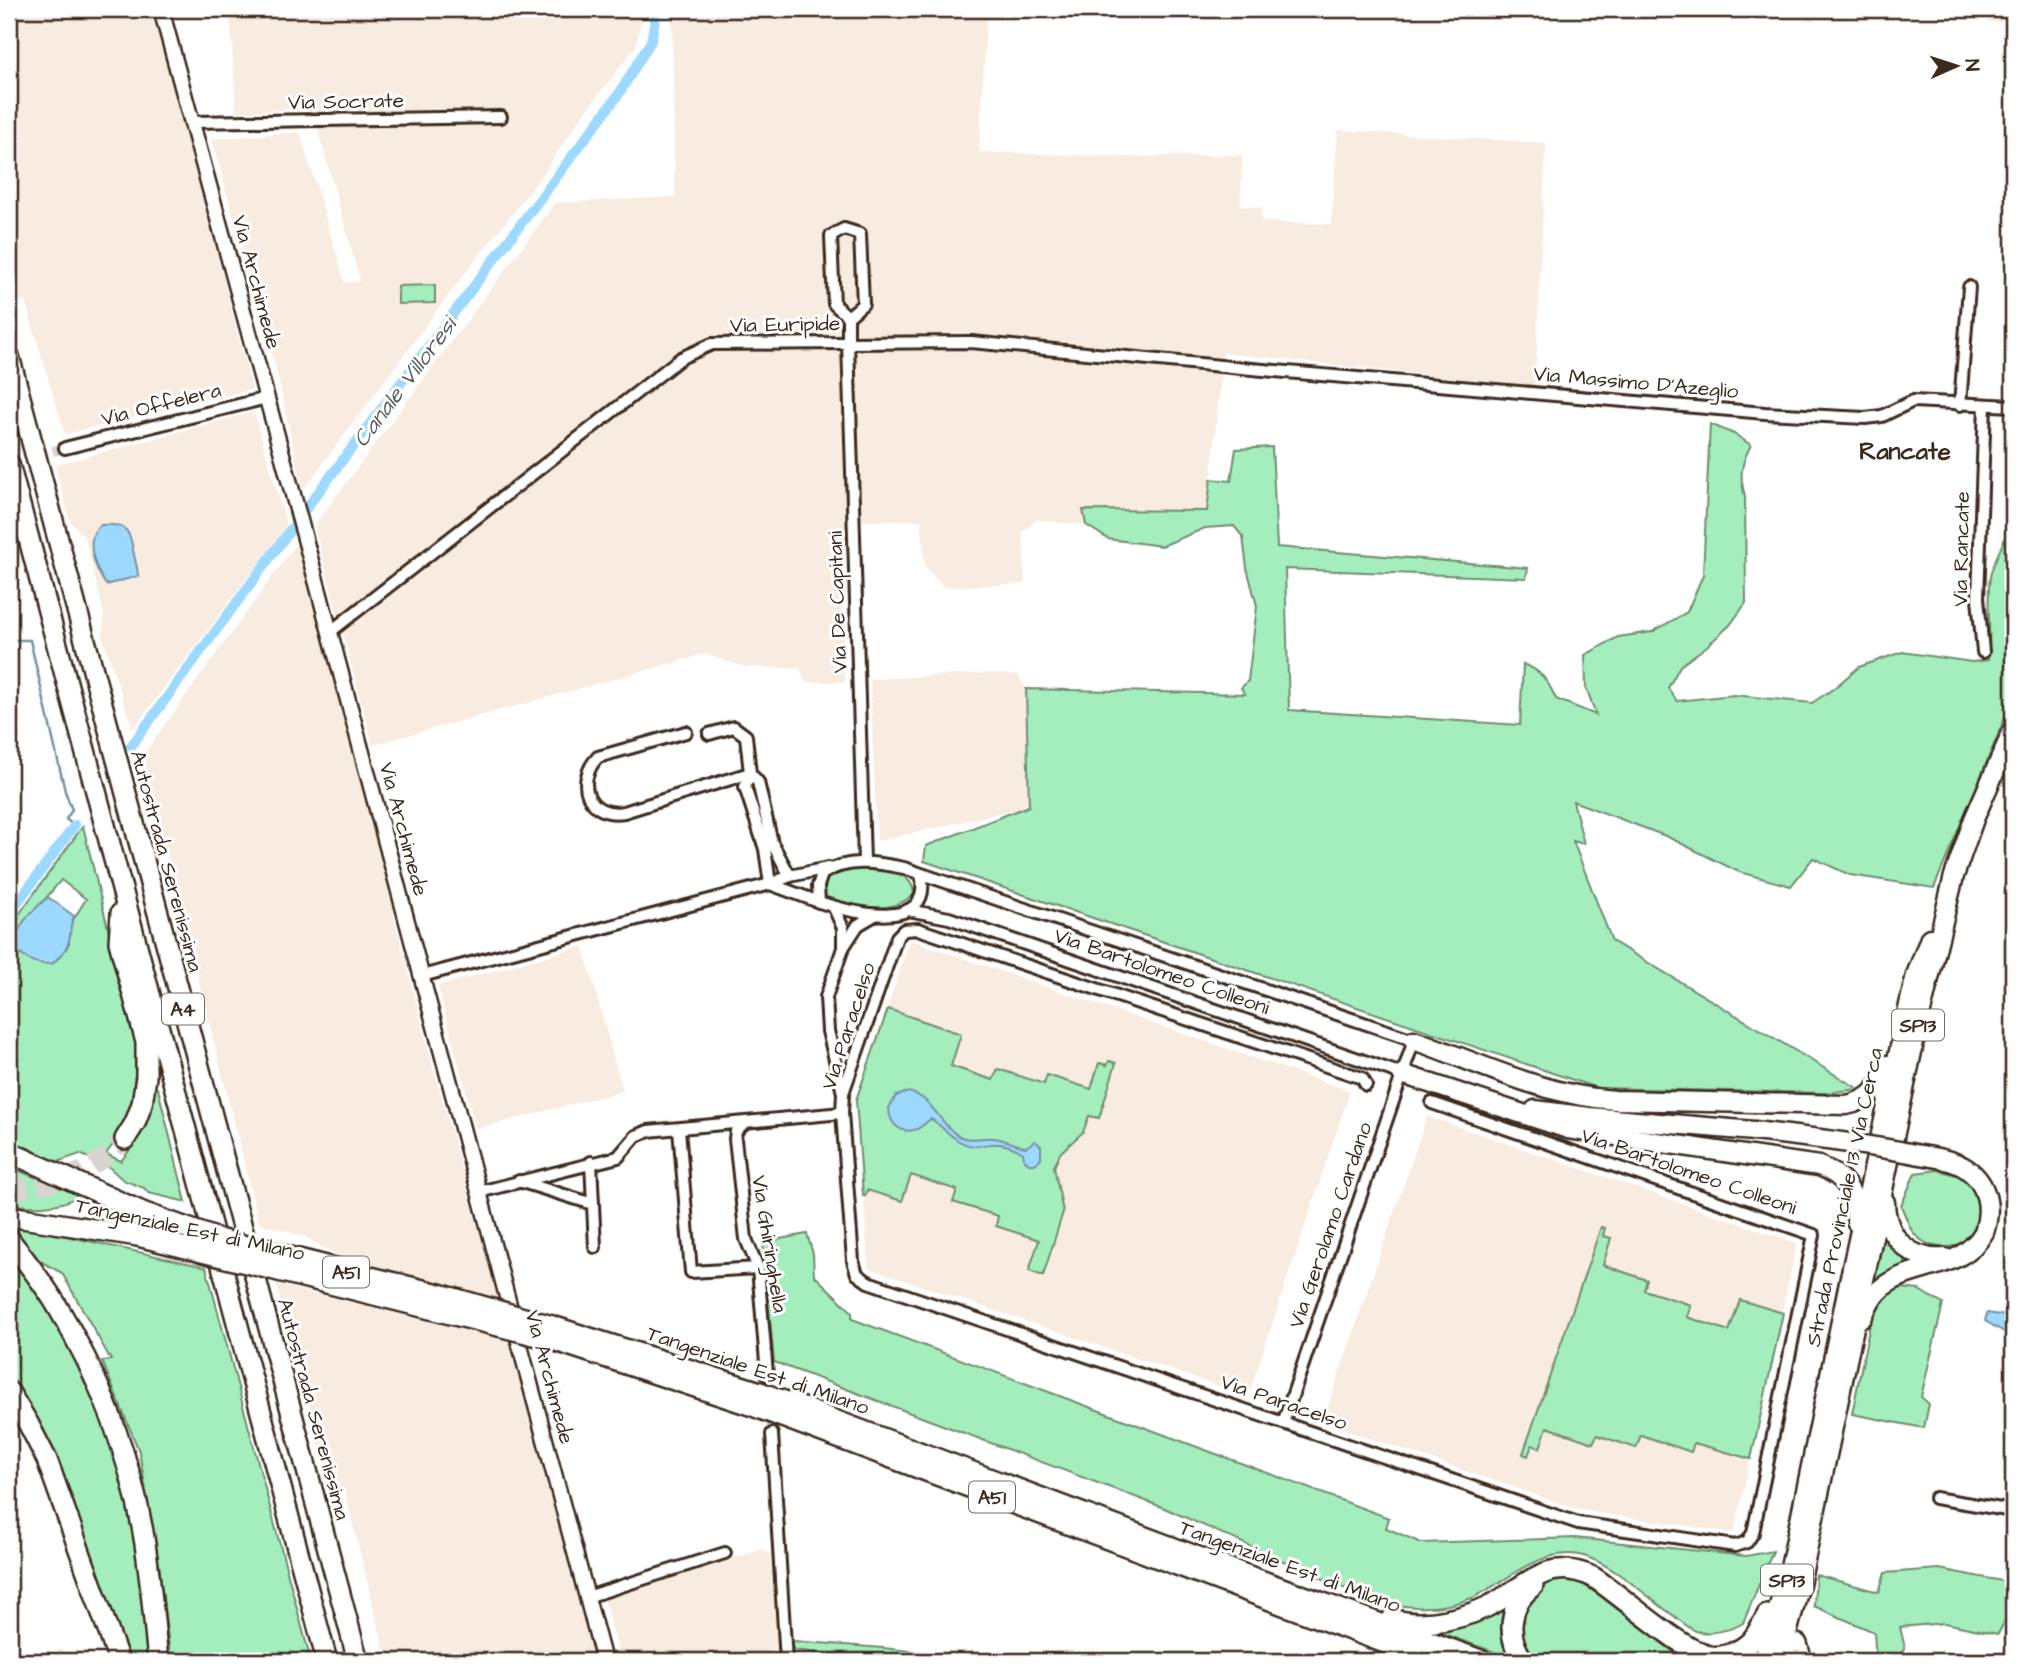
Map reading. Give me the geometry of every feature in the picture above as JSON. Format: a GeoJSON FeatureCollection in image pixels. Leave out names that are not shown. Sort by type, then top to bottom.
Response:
{"type":"FeatureCollection","features":[{"type":"Feature","properties":{"kind":"highway","name":"Autostrada Serenissima"},"geometry":{"type":"LineString","coordinates":[[9,356],[358,1661]]}},
{"type":"Feature","properties":{"kind":"highway","name":"A4"},"geometry":{"type":"LineString","coordinates":[[9,464],[122,898],[327,1661]]}},
{"type":"Feature","properties":{"kind":"highway"},"geometry":{"type":"LineString","coordinates":[[122,898],[119,942],[146,1051],[142,1104],[125,1139]]}},
{"type":"Feature","properties":{"kind":"highway","name":"Tangenziale Est di Milano"},"geometry":{"type":"LineString","coordinates":[[9,1152],[142,1212],[277,1255],[443,1295],[1300,1603],[1483,1661]]}},
{"type":"Feature","properties":{"kind":"highway","name":"Tangenziale Est di Milano"},"geometry":{"type":"LineString","coordinates":[[9,1216],[138,1236],[551,1333]]}},
{"type":"Feature","properties":{"kind":"highway"},"geometry":{"type":"LineString","coordinates":[[9,1239],[49,1293],[75,1338],[94,1377],[124,1453],[145,1543],[158,1661]]}},
{"type":"Feature","properties":{"kind":"highway"},"geometry":{"type":"LineString","coordinates":[[9,1392],[47,1460],[119,1661]]}},
{"type":"Feature","properties":{"kind":"highway"},"geometry":{"type":"LineString","coordinates":[[1300,1603],[1356,1606],[1405,1622],[1455,1618],[1482,1609],[1546,1572],[1578,1571],[1599,1581],[1689,1647],[1702,1654],[1715,1656],[1728,1655],[1748,1644],[1768,1615]]}},
{"type":"Feature","properties":{"kind":"highway"},"geometry":{"type":"LineString","coordinates":[[1524,1661],[1513,1637],[1515,1608],[1519,1599],[1531,1587],[1547,1578],[1563,1576],[1590,1582],[1700,1661]]}},
{"type":"Feature","properties":{"kind":"highway"},"geometry":{"type":"LineString","coordinates":[[1300,1603],[1318,1626],[1378,1651],[1393,1661]]}},
{"type":"Feature","properties":{"kind":"highway","name":"Tangenziale Est di Milano"},"geometry":{"type":"LineString","coordinates":[[1300,1603],[1433,1661]]}},
{"type":"Feature","properties":{"kind":"main road","name":"SP13"},"geometry":{"type":"LineString","coordinates":[[1954,876],[1974,819],[2013,730]]}},
{"type":"Feature","properties":{"kind":"main road","name":"Strada Provinciale 13 Via Cerca"},"geometry":{"type":"LineString","coordinates":[[1763,1661],[1790,1568],[1916,975],[1954,876]]}},
{"type":"Feature","properties":{"kind":"main road","name":"Strada Provinciale 13 Via Cerca"},"geometry":{"type":"LineString","coordinates":[[1780,1661],[1811,1530],[1917,1028],[1954,876]]}},
{"type":"Feature","properties":{"kind":"main road"},"geometry":{"type":"LineString","coordinates":[[1414,1040],[1526,1081],[1577,1095],[1605,1099],[1852,1104],[1867,1098],[1882,1081],[1916,975]]}},
{"type":"Feature","properties":{"kind":"main road"},"geometry":{"type":"LineString","coordinates":[[1402,1074],[1582,1132],[1805,1163],[1827,1169],[1843,1180],[1855,1199],[1853,1264]]}},
{"type":"Feature","properties":{"kind":"main road"},"geometry":{"type":"LineString","coordinates":[[1526,1081],[1545,1094],[1562,1101],[1593,1112],[1630,1120]]}},
{"type":"Feature","properties":{"kind":"main road"},"geometry":{"type":"LineString","coordinates":[[1504,1108],[1857,1143],[1960,1165],[1978,1179],[1987,1198],[1988,1216],[1984,1232],[1972,1248],[1959,1257],[1885,1285],[1870,1301],[1851,1340]]}},
{"type":"Feature","properties":{"kind":"main road"},"geometry":{"type":"LineString","coordinates":[[1886,1174],[1886,1216],[1891,1230],[1902,1245],[1914,1255],[1928,1259],[1959,1257]]}},
{"type":"Feature","properties":{"kind":"main road"},"geometry":{"type":"LineString","coordinates":[[1751,1661],[1804,1498]]}},
{"type":"Feature","properties":{"kind":"main road"},"geometry":{"type":"LineString","coordinates":[[1797,1656],[1811,1530]]}},
{"type":"Feature","properties":{"kind":"street","name":"Via Archimede"},"geometry":{"type":"LineString","coordinates":[[161,9],[604,1661]]}},
{"type":"Feature","properties":{"kind":"street","name":"Via Socrate"},"geometry":{"type":"LineString","coordinates":[[191,122],[501,117]]}},
{"type":"Feature","properties":{"kind":"street"},"geometry":{"type":"LineString","coordinates":[[844,229],[860,234],[863,304],[848,317],[834,304],[831,236],[844,229]]}},
{"type":"Feature","properties":{"kind":"street"},"geometry":{"type":"LineString","coordinates":[[1960,405],[1969,287]]}},
{"type":"Feature","properties":{"kind":"street","name":"Via De Capitani"},"geometry":{"type":"LineString","coordinates":[[848,317],[864,862]]}},
{"type":"Feature","properties":{"kind":"street","name":"Via Euripide"},"geometry":{"type":"LineString","coordinates":[[330,632],[681,358],[712,344],[971,342],[1252,369]]}},
{"type":"Feature","properties":{"kind":"street","name":"Via Massimo D'Azeglio"},"geometry":{"type":"LineString","coordinates":[[1252,369],[1765,413],[1865,418],[1882,416],[1913,401],[2013,406]]}},
{"type":"Feature","properties":{"kind":"street","name":"Via Offelera"},"geometry":{"type":"LineString","coordinates":[[65,448],[267,398]]}},
{"type":"Feature","properties":{"kind":"street","name":"Via Rancate"},"geometry":{"type":"LineString","coordinates":[[1983,652],[1978,598],[1985,405]]}},
{"type":"Feature","properties":{"kind":"street"},"geometry":{"type":"LineString","coordinates":[[709,733],[734,727],[746,736],[750,773],[746,787],[765,849],[769,884]]}},
{"type":"Feature","properties":{"kind":"street"},"geometry":{"type":"LineString","coordinates":[[686,732],[598,757],[590,765],[587,775],[586,785],[592,804],[611,814],[624,812],[750,773]]}},
{"type":"Feature","properties":{"kind":"street"},"geometry":{"type":"LineString","coordinates":[[750,773],[758,782],[772,843],[790,876]]}},
{"type":"Feature","properties":{"kind":"street","name":"Via Bartolomeo Colleoni"},"geometry":{"type":"LineString","coordinates":[[834,866],[864,862],[904,868],[1414,1040]]}},
{"type":"Feature","properties":{"kind":"street"},"geometry":{"type":"LineString","coordinates":[[422,976],[834,866]]}},
{"type":"Feature","properties":{"kind":"street"},"geometry":{"type":"LineString","coordinates":[[819,902],[817,887],[822,874],[834,866]]}},
{"type":"Feature","properties":{"kind":"street"},"geometry":{"type":"LineString","coordinates":[[908,910],[921,898],[921,874]]}},
{"type":"Feature","properties":{"kind":"street","name":"Via Bartolomeo Colleoni"},"geometry":{"type":"LineString","coordinates":[[769,884],[834,908],[859,914],[876,915],[908,910],[949,918],[1402,1074]]}},
{"type":"Feature","properties":{"kind":"street"},"geometry":{"type":"LineString","coordinates":[[834,908],[843,928],[843,948]]}},
{"type":"Feature","properties":{"kind":"street"},"geometry":{"type":"LineString","coordinates":[[843,1093],[826,1016],[826,997],[843,948],[858,925],[876,915]]}},
{"type":"Feature","properties":{"kind":"street","name":"Via Bartolomeo Colleoni"},"geometry":{"type":"LineString","coordinates":[[904,930],[918,929],[1362,1078],[1366,1085]]}},
{"type":"Feature","properties":{"kind":"street","name":"Via Paracelso"},"geometry":{"type":"LineString","coordinates":[[904,930],[897,937],[843,1093],[842,1113],[853,1261],[857,1274],[867,1282],[1578,1523],[1735,1546],[1747,1542],[1753,1533],[1814,1235]]}},
{"type":"Feature","properties":{"kind":"street","name":"Via Gerolamo Cardano"},"geometry":{"type":"LineString","coordinates":[[1283,1423],[1414,1040]]}},
{"type":"Feature","properties":{"kind":"street","name":"Via Bartolomeo Colleoni"},"geometry":{"type":"LineString","coordinates":[[1432,1103],[1814,1235]]}},
{"type":"Feature","properties":{"kind":"street"},"geometry":{"type":"LineString","coordinates":[[479,1192],[618,1157],[636,1136],[648,1131],[842,1113]]}},
{"type":"Feature","properties":{"kind":"street","name":"Via Ghiringhella"},"geometry":{"type":"LineString","coordinates":[[743,1124],[736,1131],[735,1139],[746,1239],[758,1268],[767,1374]]}},
{"type":"Feature","properties":{"kind":"street"},"geometry":{"type":"LineString","coordinates":[[679,1129],[691,1272],[758,1268]]}},
{"type":"Feature","properties":{"kind":"street"},"geometry":{"type":"LineString","coordinates":[[591,1163],[595,1247]]}},
{"type":"Feature","properties":{"kind":"street"},"geometry":{"type":"LineString","coordinates":[[518,1181],[593,1204]]}},
{"type":"Feature","properties":{"kind":"street"},"geometry":{"type":"LineString","coordinates":[[772,1434],[786,1661]]}},
{"type":"Feature","properties":{"kind":"street"},"geometry":{"type":"LineString","coordinates":[[1934,1498],[2013,1511]]}},
{"type":"Feature","properties":{"kind":"street"},"geometry":{"type":"LineString","coordinates":[[587,1597],[725,1553]]}},
{"type":"Feature","properties":{"kind":"shaded area"},"geometry":{"type":"Polygon","coordinates":[[[9,9],[154,9],[252,389],[65,434],[25,300],[16,302],[9,274],[9,9]]]}},
{"type":"Feature","properties":{"kind":"shaded area"},"geometry":{"type":"Polygon","coordinates":[[[230,9],[644,9],[636,46],[580,119],[540,178],[459,281],[303,490],[277,373],[212,139],[300,132],[345,283],[360,281],[312,108],[236,112],[230,9]]]}},
{"type":"Feature","properties":{"kind":"shaded area"},"geometry":{"type":"Polygon","coordinates":[[[674,9],[987,9],[979,152],[1131,157],[1242,155],[1241,206],[1261,207],[1262,222],[1331,224],[1338,130],[1546,143],[1535,386],[1223,353],[1208,511],[1084,510],[1086,525],[1036,520],[1023,532],[1025,584],[944,587],[925,567],[921,520],[861,521],[861,553],[841,551],[845,682],[805,682],[800,668],[745,667],[705,654],[373,745],[314,526],[555,203],[675,197],[674,9]]]}},
{"type":"Feature","properties":{"kind":"shaded area"},"geometry":{"type":"Polygon","coordinates":[[[1990,9],[2013,9],[2013,22],[1989,22],[1990,9]]]}},
{"type":"Feature","properties":{"kind":"shaded area"},"geometry":{"type":"Polygon","coordinates":[[[254,412],[287,526],[133,729],[103,639],[104,614],[85,538],[70,521],[55,465],[254,412]]]}},
{"type":"Feature","properties":{"kind":"shaded area"},"geometry":{"type":"Polygon","coordinates":[[[297,543],[390,885],[394,917],[434,1071],[498,1298],[346,1260],[305,1237],[259,1223],[143,755],[297,543]]]}},
{"type":"Feature","properties":{"kind":"shaded area"},"geometry":{"type":"Polygon","coordinates":[[[992,673],[1018,675],[1026,689],[1029,806],[877,840],[870,679],[992,673]]]}},
{"type":"Feature","properties":{"kind":"shaded area"},"geometry":{"type":"Polygon","coordinates":[[[910,940],[1350,1091],[1248,1396],[869,1268],[856,1100],[910,940]]]}},
{"type":"Feature","properties":{"kind":"shaded area"},"geometry":{"type":"Polygon","coordinates":[[[583,946],[623,1091],[476,1129],[438,986],[583,946]]]}},
{"type":"Feature","properties":{"kind":"shaded area"},"geometry":{"type":"Polygon","coordinates":[[[1427,1116],[1797,1243],[1734,1533],[1579,1510],[1323,1422],[1427,1116]]]}},
{"type":"Feature","properties":{"kind":"shaded area"},"geometry":{"type":"Polygon","coordinates":[[[276,1284],[511,1342],[596,1661],[387,1661],[344,1488],[332,1491],[276,1284]]]}},
{"type":"Feature","properties":{"kind":"shaded area"},"geometry":{"type":"Polygon","coordinates":[[[762,1549],[773,1556],[782,1661],[621,1661],[604,1599],[762,1549]]]}},
{"type":"Feature","properties":{"kind":"green space"},"geometry":{"type":"Polygon","coordinates":[[[435,285],[435,303],[398,304],[398,286],[435,285]]]}},
{"type":"Feature","properties":{"kind":"green space"},"geometry":{"type":"Polygon","coordinates":[[[1710,424],[1751,445],[1743,464],[1742,476],[1745,496],[1746,603],[1730,625],[1680,666],[1668,688],[1677,701],[1734,695],[1812,703],[1859,667],[1902,652],[1972,662],[1988,660],[1990,577],[2006,536],[2013,534],[2013,699],[1934,888],[1850,875],[1813,858],[1791,886],[1739,872],[1668,837],[1573,801],[1584,844],[1573,841],[1612,941],[1859,1089],[1826,1093],[1597,1088],[924,861],[926,846],[1029,806],[1026,689],[1245,694],[1241,688],[1248,681],[1257,606],[1247,568],[1243,537],[1234,526],[1205,528],[1162,546],[1108,539],[1086,525],[1083,510],[1207,511],[1211,479],[1231,481],[1236,449],[1272,447],[1277,547],[1528,568],[1526,578],[1285,569],[1289,710],[1520,725],[1523,664],[1544,677],[1556,699],[1596,715],[1586,687],[1585,655],[1618,637],[1652,632],[1687,612],[1703,575],[1710,424]]]}},
{"type":"Feature","properties":{"kind":"green space"},"geometry":{"type":"Polygon","coordinates":[[[83,826],[138,1051],[131,1105],[123,1131],[106,1154],[121,1161],[138,1136],[155,1088],[158,1089],[186,1202],[149,1193],[144,1188],[123,1180],[109,1167],[80,1154],[57,1162],[9,1139],[9,928],[83,826]],[[61,880],[15,935],[15,950],[52,964],[66,949],[70,925],[86,899],[61,880]]]}},
{"type":"Feature","properties":{"kind":"green space"},"geometry":{"type":"Polygon","coordinates":[[[855,869],[900,874],[912,885],[914,894],[895,905],[872,908],[827,899],[822,893],[825,878],[833,872],[855,869]]]}},
{"type":"Feature","properties":{"kind":"green space"},"geometry":{"type":"Polygon","coordinates":[[[888,1009],[961,1034],[951,1066],[993,1080],[998,1069],[1044,1084],[1047,1075],[1091,1089],[1099,1063],[1116,1063],[1099,1118],[1089,1116],[1083,1132],[1060,1153],[1054,1167],[1063,1212],[1043,1276],[1029,1271],[1039,1240],[996,1226],[998,1216],[953,1202],[957,1190],[911,1175],[902,1201],[867,1190],[865,1196],[863,1195],[856,1100],[888,1009]]]}},
{"type":"Feature","properties":{"kind":"green space"},"geometry":{"type":"Polygon","coordinates":[[[9,1167],[76,1193],[76,1197],[43,1206],[9,1203],[9,1167]]]}},
{"type":"Feature","properties":{"kind":"green space"},"geometry":{"type":"Polygon","coordinates":[[[1938,1170],[1967,1178],[1979,1208],[1974,1232],[1956,1245],[1944,1247],[1932,1246],[1921,1240],[1912,1231],[1901,1206],[1915,1173],[1938,1170]]]}},
{"type":"Feature","properties":{"kind":"green space"},"geometry":{"type":"Polygon","coordinates":[[[1883,1220],[1925,1262],[1869,1296],[1883,1220]]]}},
{"type":"Feature","properties":{"kind":"green space"},"geometry":{"type":"Polygon","coordinates":[[[11,1224],[206,1267],[311,1661],[171,1661],[156,1547],[139,1451],[102,1361],[111,1360],[62,1273],[40,1261],[11,1224]]]}},
{"type":"Feature","properties":{"kind":"green space"},"geometry":{"type":"Polygon","coordinates":[[[1601,1227],[1605,1228],[1603,1236],[1611,1238],[1603,1265],[1647,1280],[1644,1290],[1691,1305],[1687,1317],[1729,1331],[1740,1300],[1783,1313],[1751,1459],[1694,1443],[1691,1452],[1641,1435],[1636,1448],[1597,1435],[1593,1443],[1547,1427],[1540,1448],[1532,1445],[1528,1456],[1523,1454],[1601,1227]]]}},
{"type":"Feature","properties":{"kind":"green space"},"geometry":{"type":"Polygon","coordinates":[[[807,1234],[813,1254],[814,1275],[852,1312],[852,1319],[1389,1518],[1386,1528],[1421,1543],[1575,1538],[1746,1556],[1773,1551],[1743,1623],[1714,1632],[1701,1632],[1690,1628],[1616,1572],[1580,1555],[1565,1554],[1537,1561],[1472,1598],[1444,1606],[1403,1606],[1362,1596],[1162,1507],[774,1362],[763,1242],[807,1234]]]}},
{"type":"Feature","properties":{"kind":"green space"},"geometry":{"type":"Polygon","coordinates":[[[9,1249],[88,1373],[133,1508],[153,1661],[129,1661],[60,1465],[9,1374],[9,1249]]]}},
{"type":"Feature","properties":{"kind":"green space"},"geometry":{"type":"Polygon","coordinates":[[[1901,1288],[1919,1290],[1943,1304],[1921,1397],[1929,1404],[1924,1428],[1852,1414],[1874,1304],[1883,1295],[1901,1288]]]}},
{"type":"Feature","properties":{"kind":"green space"},"geometry":{"type":"Polygon","coordinates":[[[1939,1569],[2013,1583],[2013,1605],[1998,1634],[1945,1623],[1900,1627],[1905,1648],[1898,1661],[1876,1661],[1874,1632],[1814,1606],[1816,1575],[1879,1592],[1885,1573],[1939,1569]]]}},
{"type":"Feature","properties":{"kind":"green space"},"geometry":{"type":"Polygon","coordinates":[[[1567,1580],[1582,1584],[1599,1595],[1685,1661],[1532,1661],[1518,1637],[1519,1613],[1538,1587],[1567,1580]]]}},
{"type":"Feature","properties":{"kind":"green space"},"geometry":{"type":"Polygon","coordinates":[[[1506,1607],[1511,1658],[1424,1627],[1506,1607]]]}},
{"type":"Feature","properties":{"kind":"green space"},"geometry":{"type":"Polygon","coordinates":[[[793,1641],[999,1661],[888,1661],[793,1650],[793,1641]]]}},
{"type":"Feature","properties":{"kind":"water"},"geometry":{"type":"Polygon","coordinates":[[[101,525],[119,526],[127,532],[132,543],[138,576],[106,585],[95,563],[92,546],[95,531],[101,525]]]}},
{"type":"Feature","properties":{"kind":"water"},"geometry":{"type":"Polygon","coordinates":[[[48,897],[74,916],[67,946],[52,964],[41,964],[15,950],[15,941],[30,914],[48,897]]]}},
{"type":"Feature","properties":{"kind":"water"},"geometry":{"type":"Polygon","coordinates":[[[908,1092],[924,1100],[953,1132],[961,1137],[998,1139],[1026,1147],[1035,1141],[1041,1146],[1041,1158],[1035,1164],[1029,1164],[1023,1153],[1008,1146],[967,1145],[931,1119],[917,1129],[901,1129],[891,1119],[889,1108],[896,1096],[908,1092]]]}},
{"type":"Feature","properties":{"kind":"water"},"geometry":{"type":"Polygon","coordinates":[[[1987,1313],[2013,1317],[2013,1337],[1985,1321],[1987,1313]]]}},
{"type":"Feature","properties":{"kind":"waterway","name":"Canale Villoresi"},"geometry":{"type":"LineString","coordinates":[[131,746],[308,506],[619,94],[651,41],[657,9]]}},
{"type":"Feature","properties":{"kind":"waterway"},"geometry":{"type":"LineString","coordinates":[[9,640],[30,640],[65,791],[72,810],[66,819],[74,826]]}},
{"type":"Feature","properties":{"kind":"waterway","name":"Canale Villoresi"},"geometry":{"type":"LineString","coordinates":[[9,914],[75,825]]}},
{"type":"Feature","properties":{"kind":"tunnel"},"geometry":{"type":"LineString","coordinates":[[9,462],[65,448]]}},
{"type":"Feature","properties":{"kind":"tunnel"},"geometry":{"type":"LineString","coordinates":[[9,1189],[41,1185],[72,1175],[101,1160],[125,1139]]}},
{"type":"Feature","properties":{"kind":"tunnel"},"geometry":{"type":"LineString","coordinates":[[767,1374],[772,1434]]}},
{"type":"Feature","properties":{"kind":"district","name":"Rancate"},"geometry":{"type":"Point","coordinates":[1905,451]}}]}
